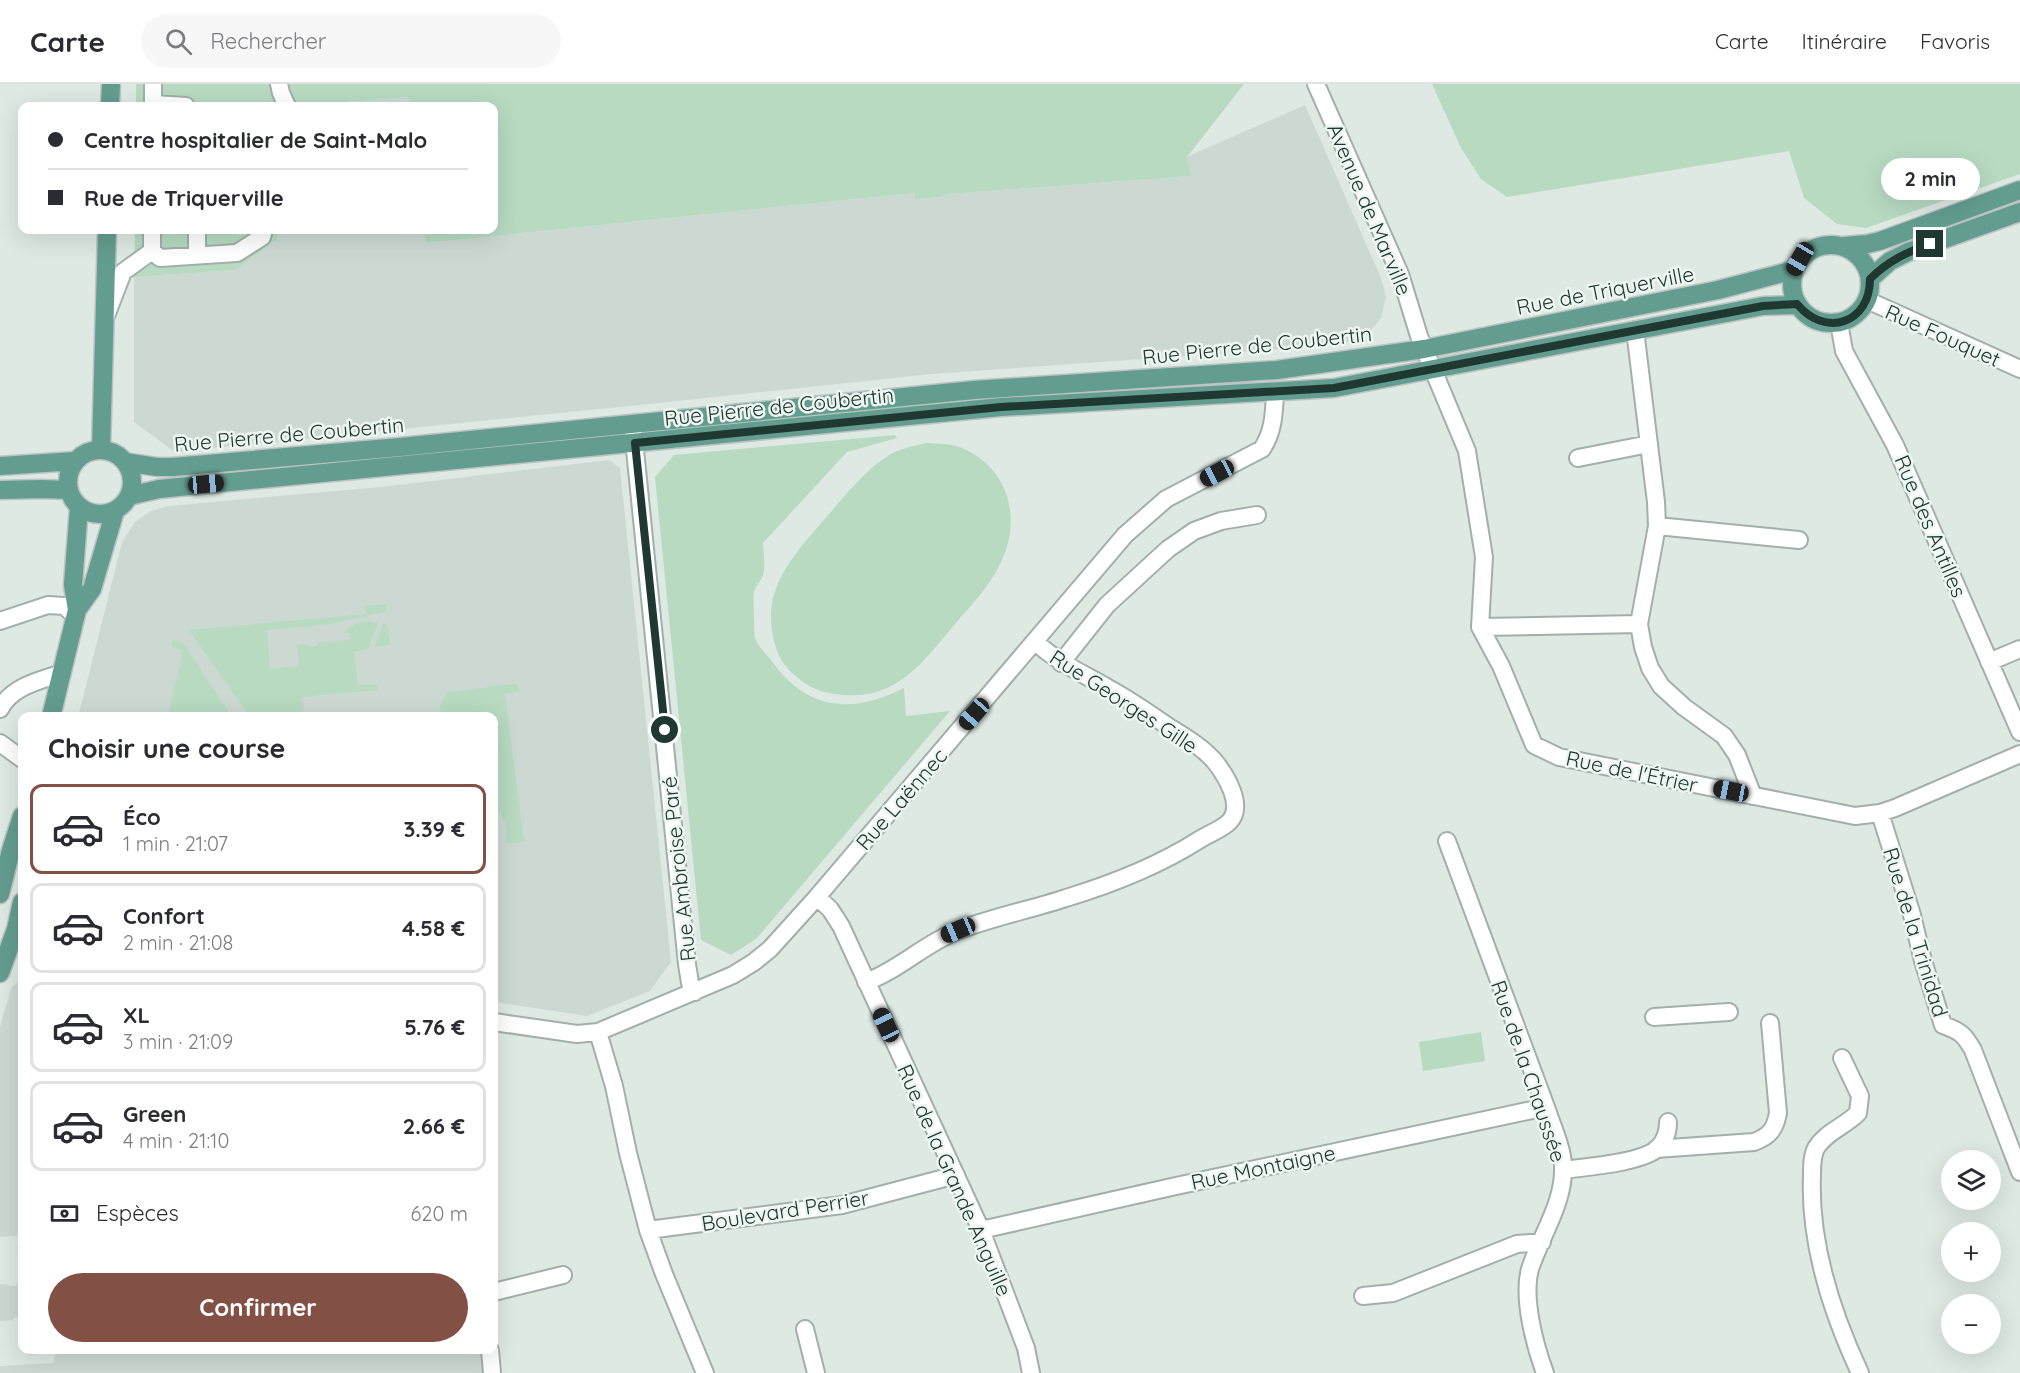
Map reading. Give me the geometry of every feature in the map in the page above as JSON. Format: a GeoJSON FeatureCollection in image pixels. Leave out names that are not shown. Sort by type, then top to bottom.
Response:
{"type":"FeatureCollection","features":[{"type":"Feature","properties":{"kind":"main road"},"geometry":{"type":"LineString","coordinates":[[110,102],[111,84]]}},
{"type":"Feature","properties":{"kind":"main road"},"geometry":{"type":"LineString","coordinates":[[1844,246],[1854,251],[1868,268],[1870,290],[1867,300],[1861,310],[1851,318],[1839,323],[1816,321],[1805,314],[1792,293],[1791,282],[1794,270],[1804,255],[1820,246],[1832,244],[1844,246],[1880,241],[2020,189]]}},
{"type":"Feature","properties":{"kind":"main road"},"geometry":{"type":"LineString","coordinates":[[1870,279],[1890,261],[1908,252],[2020,212]]}},
{"type":"Feature","properties":{"kind":"main road"},"geometry":{"type":"LineString","coordinates":[[101,450],[107,234]]}},
{"type":"Feature","properties":{"kind":"main road","name":"Rue de Triquerville"},"geometry":{"type":"LineString","coordinates":[[1424,349],[1718,290],[1794,270]]}},
{"type":"Feature","properties":{"kind":"main road"},"geometry":{"type":"LineString","coordinates":[[1433,369],[1763,306],[1797,304]]}},
{"type":"Feature","properties":{"kind":"main road","name":"Rue Pierre de Coubertin"},"geometry":{"type":"LineString","coordinates":[[125,462],[173,467],[400,447],[974,390],[1277,370],[1424,349]]}},
{"type":"Feature","properties":{"kind":"main road","name":"Rue Pierre de Coubertin"},"geometry":{"type":"LineString","coordinates":[[129,496],[159,489],[1001,407],[1334,388],[1433,369]]}},
{"type":"Feature","properties":{"kind":"main road"},"geometry":{"type":"LineString","coordinates":[[101,450],[110,452],[125,462],[132,478],[129,496],[123,504],[115,511],[96,514],[79,507],[69,490],[68,480],[75,461],[82,455],[101,450]]}},
{"type":"Feature","properties":{"kind":"main road"},"geometry":{"type":"LineString","coordinates":[[0,466],[75,461]]}},
{"type":"Feature","properties":{"kind":"main road"},"geometry":{"type":"LineString","coordinates":[[0,490],[69,490]]}},
{"type":"Feature","properties":{"kind":"main road"},"geometry":{"type":"LineString","coordinates":[[52,712],[76,613],[73,585],[79,507]]}},
{"type":"Feature","properties":{"kind":"main road"},"geometry":{"type":"LineString","coordinates":[[76,613],[92,589],[115,511]]}},
{"type":"Feature","properties":{"kind":"main road"},"geometry":{"type":"LineString","coordinates":[[0,894],[17,847]]}},
{"type":"Feature","properties":{"kind":"main road"},"geometry":{"type":"LineString","coordinates":[[0,973],[4,944],[18,911]]}},
{"type":"Feature","properties":{"kind":"street"},"geometry":{"type":"LineString","coordinates":[[153,84],[153,102]]}},
{"type":"Feature","properties":{"kind":"street"},"geometry":{"type":"LineString","coordinates":[[279,84],[285,102]]}},
{"type":"Feature","properties":{"kind":"street","name":"Avenue de Marville"},"geometry":{"type":"LineString","coordinates":[[1316,84],[1400,274],[1424,349],[1433,369]]}},
{"type":"Feature","properties":{"kind":"street"},"geometry":{"type":"LineString","coordinates":[[152,234],[152,251],[160,258],[237,253],[262,237],[263,234]]}},
{"type":"Feature","properties":{"kind":"street"},"geometry":{"type":"LineString","coordinates":[[197,234],[197,255]]}},
{"type":"Feature","properties":{"kind":"street"},"geometry":{"type":"LineString","coordinates":[[104,319],[123,272],[152,251]]}},
{"type":"Feature","properties":{"kind":"street","name":"Rue Fouquet"},"geometry":{"type":"LineString","coordinates":[[1867,300],[2020,369]]}},
{"type":"Feature","properties":{"kind":"street","name":"Rue des Antilles"},"geometry":{"type":"LineString","coordinates":[[1839,323],[1844,351],[1895,445],[2020,732]]}},
{"type":"Feature","properties":{"kind":"street"},"geometry":{"type":"LineString","coordinates":[[1635,330],[1656,502],[1656,526],[1639,624],[1643,647],[1650,668],[1661,686],[1684,707],[1724,736],[1737,755],[1753,796]]}},
{"type":"Feature","properties":{"kind":"street"},"geometry":{"type":"LineString","coordinates":[[1433,369],[1467,451],[1484,557],[1480,627],[1639,624]]}},
{"type":"Feature","properties":{"kind":"street","name":"Rue Laënnec"},"geometry":{"type":"LineString","coordinates":[[498,1023],[577,1034],[598,1032],[733,975],[754,962],[770,949],[817,897],[1125,535],[1166,499],[1263,448],[1269,439],[1273,421],[1275,392]]}},
{"type":"Feature","properties":{"kind":"street","name":"Rue Ambroise Paré"},"geometry":{"type":"LineString","coordinates":[[633,423],[687,964],[690,983],[695,992]]}},
{"type":"Feature","properties":{"kind":"street"},"geometry":{"type":"LineString","coordinates":[[1578,458],[1649,444]]}},
{"type":"Feature","properties":{"kind":"street"},"geometry":{"type":"LineString","coordinates":[[1061,663],[1107,605],[1168,549],[1194,531],[1221,521],[1257,515]]}},
{"type":"Feature","properties":{"kind":"street"},"geometry":{"type":"LineString","coordinates":[[1656,526],[1799,540]]}},
{"type":"Feature","properties":{"kind":"street"},"geometry":{"type":"LineString","coordinates":[[0,621],[48,605],[64,606],[76,613]]}},
{"type":"Feature","properties":{"kind":"street","name":"Rue de l'Étrier"},"geometry":{"type":"LineString","coordinates":[[1480,627],[1501,666],[1534,745],[1559,757],[1855,816],[1880,813],[2020,754]]}},
{"type":"Feature","properties":{"kind":"street","name":"Rue Georges Gille"},"geometry":{"type":"LineString","coordinates":[[867,982],[942,937],[1114,882],[1191,845],[1230,821],[1235,810],[1235,801],[1229,785],[1215,762],[1194,743],[1157,718],[1061,663],[1035,642]]}},
{"type":"Feature","properties":{"kind":"street"},"geometry":{"type":"LineString","coordinates":[[1989,662],[2020,649]]}},
{"type":"Feature","properties":{"kind":"street"},"geometry":{"type":"LineString","coordinates":[[0,708],[12,692],[62,673]]}},
{"type":"Feature","properties":{"kind":"street"},"geometry":{"type":"LineString","coordinates":[[0,743],[18,756]]}},
{"type":"Feature","properties":{"kind":"street","name":"Rue de la Trinidad"},"geometry":{"type":"LineString","coordinates":[[1880,813],[1943,1025],[1965,1036],[1973,1050],[2020,1172]]}},
{"type":"Feature","properties":{"kind":"street","name":"Rue de la Chaussée"},"geometry":{"type":"LineString","coordinates":[[1447,841],[1559,1146],[1563,1170],[1560,1194],[1529,1271],[1528,1295],[1535,1348],[1545,1373]]}},
{"type":"Feature","properties":{"kind":"street","name":"Rue de la Grande Anguille"},"geometry":{"type":"LineString","coordinates":[[817,897],[830,909],[841,926],[981,1230],[1026,1348],[1031,1373]]}},
{"type":"Feature","properties":{"kind":"street"},"geometry":{"type":"LineString","coordinates":[[1654,1017],[1729,1012]]}},
{"type":"Feature","properties":{"kind":"street"},"geometry":{"type":"LineString","coordinates":[[1656,1149],[1754,1142],[1771,1132],[1775,1127],[1778,1113],[1770,1023]]}},
{"type":"Feature","properties":{"kind":"street"},"geometry":{"type":"LineString","coordinates":[[598,1032],[614,1086],[648,1230],[705,1373]]}},
{"type":"Feature","properties":{"kind":"street"},"geometry":{"type":"LineString","coordinates":[[1842,1058],[1860,1096],[1858,1113],[1825,1137],[1815,1149],[1812,1160],[1811,1194],[1817,1243],[1831,1296],[1860,1373]]}},
{"type":"Feature","properties":{"kind":"street","name":"Rue Montaigne"},"geometry":{"type":"LineString","coordinates":[[981,1230],[1546,1107]]}},
{"type":"Feature","properties":{"kind":"street"},"geometry":{"type":"LineString","coordinates":[[1563,1170],[1640,1157],[1656,1149],[1665,1139],[1668,1122]]}},
{"type":"Feature","properties":{"kind":"street","name":"Boulevard Perrier"},"geometry":{"type":"LineString","coordinates":[[648,1230],[842,1204],[956,1175]]}},
{"type":"Feature","properties":{"kind":"street"},"geometry":{"type":"LineString","coordinates":[[1363,1296],[1393,1293],[1517,1244],[1542,1242]]}},
{"type":"Feature","properties":{"kind":"street"},"geometry":{"type":"LineString","coordinates":[[498,1291],[563,1275]]}},
{"type":"Feature","properties":{"kind":"street"},"geometry":{"type":"LineString","coordinates":[[805,1329],[816,1373]]}},
{"type":"Feature","properties":{"kind":"street"},"geometry":{"type":"LineString","coordinates":[[490,1354],[492,1373]]}},
{"type":"Feature","properties":{"kind":"shaded area"},"geometry":{"type":"Polygon","coordinates":[[[410,97],[411,102],[347,102],[410,97]]]}},
{"type":"Feature","properties":{"kind":"shaded area"},"geometry":{"type":"Polygon","coordinates":[[[1305,105],[1381,278],[1386,297],[1381,318],[1368,334],[1352,342],[1313,347],[932,374],[175,452],[134,422],[134,277],[235,270],[276,240],[278,234],[425,234],[426,243],[914,193],[915,199],[940,197],[947,194],[1191,176],[1186,157],[1305,105]]]}},
{"type":"Feature","properties":{"kind":"shaded area"},"geometry":{"type":"Polygon","coordinates":[[[609,460],[620,468],[671,962],[650,991],[587,1016],[498,1003],[498,712],[79,712],[122,542],[135,522],[151,511],[168,506],[380,487],[609,460]]]}},
{"type":"Feature","properties":{"kind":"shaded area"},"geometry":{"type":"Polygon","coordinates":[[[18,981],[18,1235],[0,1237],[0,1027],[11,988],[18,981]]]}},
{"type":"Feature","properties":{"kind":"shaded area"},"geometry":{"type":"Polygon","coordinates":[[[18,1283],[18,1317],[0,1321],[0,1284],[16,1286],[18,1283]]]}},
{"type":"Feature","properties":{"kind":"shaded area"},"geometry":{"type":"Polygon","coordinates":[[[55,1354],[484,1354],[486,1373],[0,1373],[0,1366],[54,1363],[55,1354]]]}},
{"type":"Feature","properties":{"kind":"green space"},"geometry":{"type":"Polygon","coordinates":[[[136,84],[1244,84],[1187,157],[1191,176],[947,194],[940,197],[915,199],[914,193],[426,243],[425,234],[498,234],[498,102],[410,102],[409,97],[347,102],[136,102],[136,84]]]}},
{"type":"Feature","properties":{"kind":"green space"},"geometry":{"type":"Polygon","coordinates":[[[1432,84],[2020,84],[2020,174],[1866,228],[1837,224],[1804,198],[1789,151],[1507,197],[1481,179],[1461,148],[1432,84]]]}},
{"type":"Feature","properties":{"kind":"green space"},"geometry":{"type":"Polygon","coordinates":[[[135,234],[278,234],[276,240],[235,270],[134,277],[135,234]]]}},
{"type":"Feature","properties":{"kind":"green space"},"geometry":{"type":"Polygon","coordinates":[[[895,435],[897,438],[847,452],[763,543],[764,571],[754,591],[755,638],[785,677],[814,698],[831,703],[866,702],[885,697],[904,688],[906,716],[950,711],[756,939],[731,955],[701,940],[655,477],[674,455],[895,435]]]}},
{"type":"Feature","properties":{"kind":"green space"},"geometry":{"type":"Polygon","coordinates":[[[926,443],[949,444],[962,448],[991,468],[1001,481],[1007,496],[1010,528],[1001,562],[992,579],[974,602],[929,655],[902,680],[870,693],[851,695],[816,689],[804,683],[788,669],[776,648],[771,613],[779,581],[797,552],[866,473],[891,454],[926,443]]]}},
{"type":"Feature","properties":{"kind":"green space"},"geometry":{"type":"Polygon","coordinates":[[[387,604],[385,612],[330,624],[267,630],[270,669],[299,666],[297,645],[308,644],[309,647],[317,646],[317,643],[351,640],[350,633],[344,633],[352,626],[364,622],[378,623],[368,649],[354,652],[358,685],[377,685],[377,690],[302,697],[304,712],[246,712],[189,630],[366,614],[365,606],[387,604]]]}},
{"type":"Feature","properties":{"kind":"green space"},"geometry":{"type":"Polygon","coordinates":[[[383,624],[387,624],[390,645],[374,647],[383,624]]]}},
{"type":"Feature","properties":{"kind":"green space"},"geometry":{"type":"Polygon","coordinates":[[[177,640],[184,644],[229,712],[169,712],[183,651],[171,646],[172,641],[177,640]]]}},
{"type":"Feature","properties":{"kind":"green space"},"geometry":{"type":"Polygon","coordinates":[[[516,684],[520,691],[505,694],[524,842],[507,843],[505,822],[498,811],[498,712],[441,712],[440,706],[447,692],[516,684]]]}},
{"type":"Feature","properties":{"kind":"green space"},"geometry":{"type":"Polygon","coordinates":[[[1481,1032],[1485,1061],[1423,1071],[1419,1042],[1481,1032]]]}},
{"type":"Feature","properties":{"kind":"route"},"geometry":{"type":"LineString","coordinates":[[665,730],[635,443],[1001,407],[1334,388],[1763,306],[1797,304],[1805,314],[1816,321],[1839,323],[1851,318],[1861,310],[1870,290],[1870,279],[1880,269],[1890,261],[1930,244]]}}]}
